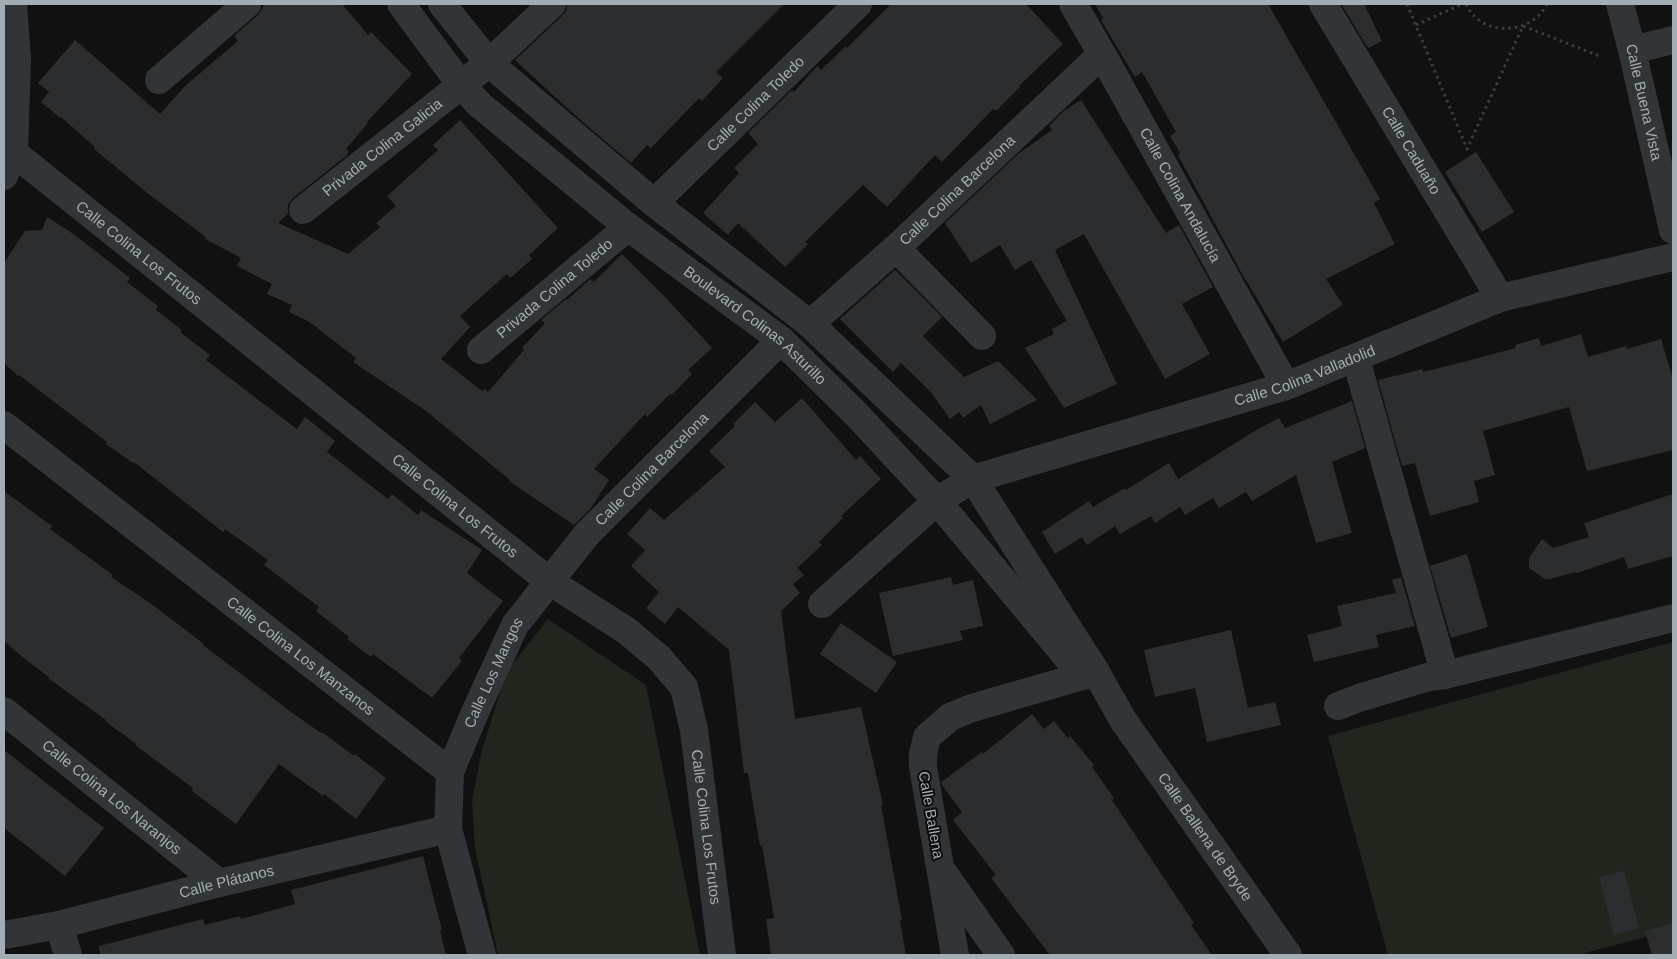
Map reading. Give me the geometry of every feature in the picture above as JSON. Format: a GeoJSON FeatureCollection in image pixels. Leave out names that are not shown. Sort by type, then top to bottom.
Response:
{"type":"FeatureCollection","features":[{"type":"Feature","properties":{"kind":"street"},"geometry":{"type":"LineString","coordinates":[[7,161],[17,58],[13,4]]}},
{"type":"Feature","properties":{"kind":"street"},"geometry":{"type":"LineString","coordinates":[[159,80],[247,4]]}},
{"type":"Feature","properties":{"kind":"street","name":"Boulevard Colinas Asturillo"},"geometry":{"type":"LineString","coordinates":[[400,4],[480,105],[628,227],[781,340],[857,415],[938,501],[1090,674]]}},
{"type":"Feature","properties":{"kind":"street"},"geometry":{"type":"LineString","coordinates":[[442,4],[489,63],[654,204],[810,324],[973,480],[1090,674]]}},
{"type":"Feature","properties":{"kind":"street","name":"Privada Colina Galicia"},"geometry":{"type":"LineString","coordinates":[[303,210],[489,63],[552,4]]}},
{"type":"Feature","properties":{"kind":"street","name":"Calle Colina Toledo"},"geometry":{"type":"LineString","coordinates":[[654,204],[858,4]]}},
{"type":"Feature","properties":{"kind":"street","name":"Calle Colina Andalucía"},"geometry":{"type":"LineString","coordinates":[[1072,4],[1102,54],[1286,386]]}},
{"type":"Feature","properties":{"kind":"street","name":"Calle Caduaño"},"geometry":{"type":"LineString","coordinates":[[1323,4],[1500,298]]}},
{"type":"Feature","properties":{"kind":"street","name":"Calle Buena Vista"},"geometry":{"type":"LineString","coordinates":[[1620,4],[1621,55],[1673,230]]}},
{"type":"Feature","properties":{"kind":"street"},"geometry":{"type":"LineString","coordinates":[[1621,55],[1673,40]]}},
{"type":"Feature","properties":{"kind":"street","name":"Calle Colina Barcelona"},"geometry":{"type":"LineString","coordinates":[[810,324],[896,248],[1102,54]]}},
{"type":"Feature","properties":{"kind":"street","name":"Calle Colina Los Frutos"},"geometry":{"type":"LineString","coordinates":[[7,161],[549,581],[627,632],[659,658],[684,687],[694,730],[722,955]]}},
{"type":"Feature","properties":{"kind":"street","name":"Privada Colina Toledo"},"geometry":{"type":"LineString","coordinates":[[481,350],[628,227]]}},
{"type":"Feature","properties":{"kind":"street"},"geometry":{"type":"LineString","coordinates":[[896,248],[982,336]]}},
{"type":"Feature","properties":{"kind":"street","name":"Calle Colina Valladolid"},"geometry":{"type":"LineString","coordinates":[[822,604],[938,501],[973,480],[1286,386],[1356,359],[1500,298],[1673,257]]}},
{"type":"Feature","properties":{"kind":"street","name":"Calle Colina Barcelona"},"geometry":{"type":"LineString","coordinates":[[549,581],[587,534],[781,340]]}},
{"type":"Feature","properties":{"kind":"street"},"geometry":{"type":"LineString","coordinates":[[1356,359],[1445,675]]}},
{"type":"Feature","properties":{"kind":"street","name":"Calle Colina Los Manzanos"},"geometry":{"type":"LineString","coordinates":[[4,425],[450,772]]}},
{"type":"Feature","properties":{"kind":"street","name":"Calle Los Mangos"},"geometry":{"type":"LineString","coordinates":[[450,772],[514,624],[549,581]]}},
{"type":"Feature","properties":{"kind":"street"},"geometry":{"type":"LineString","coordinates":[[1338,706],[1428,677],[1445,675],[1673,618]]}},
{"type":"Feature","properties":{"kind":"street","name":"Calle Ballena de Bryde"},"geometry":{"type":"LineString","coordinates":[[1090,674],[1288,955]]}},
{"type":"Feature","properties":{"kind":"street","name":"Calle Ballena"},"geometry":{"type":"LineString","coordinates":[[955,955],[923,767],[923,754],[927,737],[950,716],[1090,674]]}},
{"type":"Feature","properties":{"kind":"street","name":"Calle Colina Los Naranjos"},"geometry":{"type":"LineString","coordinates":[[4,711],[219,883]]}},
{"type":"Feature","properties":{"kind":"street"},"geometry":{"type":"LineString","coordinates":[[450,772],[448,829],[482,955]]}},
{"type":"Feature","properties":{"kind":"street","name":"Calle Plátanos"},"geometry":{"type":"LineString","coordinates":[[4,935],[59,925],[219,883],[448,829]]}},
{"type":"Feature","properties":{"kind":"street"},"geometry":{"type":"LineString","coordinates":[[941,870],[1001,955]]}},
{"type":"Feature","properties":{"kind":"street"},"geometry":{"type":"LineString","coordinates":[[59,925],[68,955]]}},
{"type":"Feature","properties":{"kind":"path"},"geometry":{"type":"LineString","coordinates":[[1407,4],[1467,149],[1523,26]]}},
{"type":"Feature","properties":{"kind":"path"},"geometry":{"type":"LineString","coordinates":[[1416,25],[1462,4]]}},
{"type":"Feature","properties":{"kind":"path"},"geometry":{"type":"LineString","coordinates":[[1466,4],[1479,20],[1492,27],[1508,29],[1523,26],[1536,18],[1547,4]]}},
{"type":"Feature","properties":{"kind":"path"},"geometry":{"type":"LineString","coordinates":[[1523,26],[1621,55]]}},
{"type":"Feature","properties":{"kind":"shaded area"},"geometry":{"type":"Polygon","coordinates":[[[548,619],[646,685],[700,955],[498,955],[475,848],[472,801],[482,750],[507,671],[548,619]]]}},
{"type":"Feature","properties":{"kind":"shaded area"},"geometry":{"type":"Polygon","coordinates":[[[1673,642],[1673,930],[1577,955],[1388,955],[1328,736],[1673,642]]]}},
{"type":"Feature","properties":{"kind":"building"},"geometry":{"type":"Polygon","coordinates":[[[265,4],[342,4],[368,35],[371,32],[412,74],[367,122],[346,149],[349,152],[346,156],[293,198],[288,205],[288,213],[278,223],[348,254],[380,227],[376,223],[396,206],[387,196],[438,150],[433,145],[460,120],[558,228],[529,255],[532,259],[510,278],[507,274],[460,316],[470,327],[441,359],[482,391],[484,389],[488,392],[524,350],[522,348],[545,323],[541,320],[590,279],[594,282],[622,254],[712,348],[688,370],[692,374],[672,395],[670,394],[647,417],[645,414],[594,469],[609,480],[591,508],[574,525],[509,481],[426,411],[353,362],[356,358],[308,321],[289,312],[292,305],[267,294],[272,284],[237,266],[241,258],[205,239],[206,237],[146,192],[94,149],[95,147],[61,117],[41,102],[49,92],[38,83],[75,40],[160,114],[185,86],[238,41],[234,36],[257,16],[265,4]]]}},
{"type":"Feature","properties":{"kind":"building"},"geometry":{"type":"Polygon","coordinates":[[[567,4],[784,4],[716,72],[723,78],[702,101],[699,98],[651,148],[647,145],[631,163],[515,60],[563,15],[567,9],[567,4]]]}},
{"type":"Feature","properties":{"kind":"building"},"geometry":{"type":"Polygon","coordinates":[[[891,4],[1026,4],[1063,44],[996,111],[993,109],[942,162],[935,155],[887,207],[863,185],[805,242],[808,244],[785,267],[738,223],[728,235],[703,213],[739,173],[734,168],[758,144],[748,133],[792,90],[794,92],[817,66],[821,70],[846,46],[847,48],[891,4]]]}},
{"type":"Feature","properties":{"kind":"building"},"geometry":{"type":"Polygon","coordinates":[[[1095,4],[1268,4],[1380,199],[1374,203],[1395,244],[1326,279],[1343,305],[1283,342],[1241,272],[1178,155],[1180,153],[1170,136],[1176,132],[1142,72],[1135,77],[1101,20],[1103,18],[1095,4]]]}},
{"type":"Feature","properties":{"kind":"building"},"geometry":{"type":"Polygon","coordinates":[[[1341,4],[1364,4],[1382,41],[1368,48],[1341,4]]]}},
{"type":"Feature","properties":{"kind":"building"},"geometry":{"type":"Polygon","coordinates":[[[1081,100],[1166,233],[1179,225],[1213,287],[1182,304],[1210,354],[1165,379],[1084,234],[1055,250],[1117,384],[1064,408],[1025,348],[1054,334],[1052,329],[1067,321],[1031,260],[1015,270],[1000,245],[971,263],[945,223],[1018,154],[1052,130],[1049,126],[1064,111],[1081,100]]]}},
{"type":"Feature","properties":{"kind":"building"},"geometry":{"type":"Polygon","coordinates":[[[1476,152],[1514,212],[1482,232],[1445,172],[1476,152]]]}},
{"type":"Feature","properties":{"kind":"building"},"geometry":{"type":"Polygon","coordinates":[[[47,217],[75,235],[130,278],[127,282],[158,306],[156,310],[182,330],[180,332],[210,355],[206,360],[297,429],[305,417],[335,441],[327,452],[388,499],[392,494],[418,515],[421,510],[482,550],[467,573],[503,601],[459,658],[462,661],[432,698],[373,654],[371,657],[347,639],[349,637],[316,611],[319,607],[264,565],[268,560],[225,529],[223,532],[134,462],[106,444],[107,442],[18,376],[4,363],[4,263],[25,231],[42,230],[47,217]]]}},
{"type":"Feature","properties":{"kind":"building"},"geometry":{"type":"Polygon","coordinates":[[[895,270],[942,317],[923,336],[964,377],[998,361],[1037,400],[990,424],[981,405],[963,418],[959,412],[950,419],[930,391],[901,363],[893,372],[840,319],[895,270]]]}},
{"type":"Feature","properties":{"kind":"building"},"geometry":{"type":"Polygon","coordinates":[[[1581,334],[1588,357],[1626,346],[1627,349],[1661,339],[1673,379],[1673,450],[1587,471],[1569,407],[1483,431],[1495,475],[1474,481],[1479,502],[1430,516],[1415,463],[1402,466],[1378,380],[1463,362],[1516,348],[1515,345],[1539,338],[1541,346],[1581,334]]]}},
{"type":"Feature","properties":{"kind":"building"},"geometry":{"type":"Polygon","coordinates":[[[802,398],[856,460],[860,456],[881,479],[841,516],[843,518],[819,542],[822,545],[797,568],[804,575],[793,584],[800,593],[781,611],[795,719],[861,707],[883,805],[881,805],[902,920],[900,921],[906,955],[771,955],[766,919],[774,918],[748,773],[744,773],[729,650],[678,607],[665,624],[646,608],[659,592],[631,566],[645,550],[627,534],[650,508],[664,520],[725,467],[709,451],[735,426],[733,424],[755,402],[775,422],[802,398]]]}},
{"type":"Feature","properties":{"kind":"building"},"geometry":{"type":"Polygon","coordinates":[[[1352,401],[1365,448],[1332,462],[1352,533],[1316,543],[1296,475],[1252,501],[1246,492],[1219,508],[1213,498],[1185,515],[1180,507],[1155,523],[1151,516],[1120,534],[1115,526],[1087,545],[1082,537],[1055,554],[1042,532],[1089,501],[1093,507],[1125,488],[1126,490],[1169,463],[1178,479],[1279,418],[1285,428],[1352,401]]]}},
{"type":"Feature","properties":{"kind":"building"},"geometry":{"type":"Polygon","coordinates":[[[4,491],[52,526],[50,529],[113,575],[111,577],[150,603],[291,712],[354,756],[355,754],[386,778],[356,819],[324,794],[323,796],[279,764],[236,824],[192,791],[193,788],[135,745],[106,720],[48,678],[4,641],[4,491]]]}},
{"type":"Feature","properties":{"kind":"building"},"geometry":{"type":"Polygon","coordinates":[[[1673,494],[1673,556],[1628,569],[1624,557],[1577,573],[1550,579],[1545,579],[1529,568],[1529,558],[1542,539],[1553,548],[1589,537],[1584,523],[1673,494]]]}},
{"type":"Feature","properties":{"kind":"building"},"geometry":{"type":"Polygon","coordinates":[[[1467,554],[1488,627],[1451,638],[1430,566],[1467,554]]]}},
{"type":"Feature","properties":{"kind":"building"},"geometry":{"type":"Polygon","coordinates":[[[951,577],[953,585],[973,580],[983,626],[960,631],[963,640],[893,656],[879,593],[951,577]]]}},
{"type":"Feature","properties":{"kind":"building"},"geometry":{"type":"Polygon","coordinates":[[[1401,577],[1415,626],[1376,635],[1379,647],[1314,662],[1307,635],[1342,626],[1337,606],[1396,593],[1392,580],[1401,577]]]}},
{"type":"Feature","properties":{"kind":"building"},"geometry":{"type":"Polygon","coordinates":[[[841,623],[897,662],[876,693],[820,654],[841,623]]]}},
{"type":"Feature","properties":{"kind":"building"},"geometry":{"type":"Polygon","coordinates":[[[1231,630],[1248,708],[1275,702],[1281,725],[1207,742],[1195,688],[1155,697],[1144,650],[1231,630]]]}},
{"type":"Feature","properties":{"kind":"building"},"geometry":{"type":"Polygon","coordinates":[[[1032,714],[1044,729],[1054,721],[1068,738],[1070,736],[1094,765],[1092,767],[1114,798],[1112,800],[1194,923],[1191,925],[1212,955],[1050,955],[991,878],[996,875],[953,820],[962,812],[941,782],[982,752],[983,754],[1032,714]]]}},
{"type":"Feature","properties":{"kind":"building"},"geometry":{"type":"Polygon","coordinates":[[[4,750],[104,828],[65,876],[4,828],[4,750]]]}},
{"type":"Feature","properties":{"kind":"building"},"geometry":{"type":"Polygon","coordinates":[[[423,856],[442,930],[440,930],[446,955],[100,955],[99,946],[203,919],[205,925],[240,916],[241,919],[295,904],[291,890],[423,856]]]}},
{"type":"Feature","properties":{"kind":"building"},"geometry":{"type":"Polygon","coordinates":[[[1624,871],[1639,928],[1614,935],[1599,877],[1624,871]]]}},
{"type":"Feature","properties":{"kind":"building"},"geometry":{"type":"Polygon","coordinates":[[[1673,923],[1673,955],[1652,955],[1645,931],[1673,923]]]}}]}
